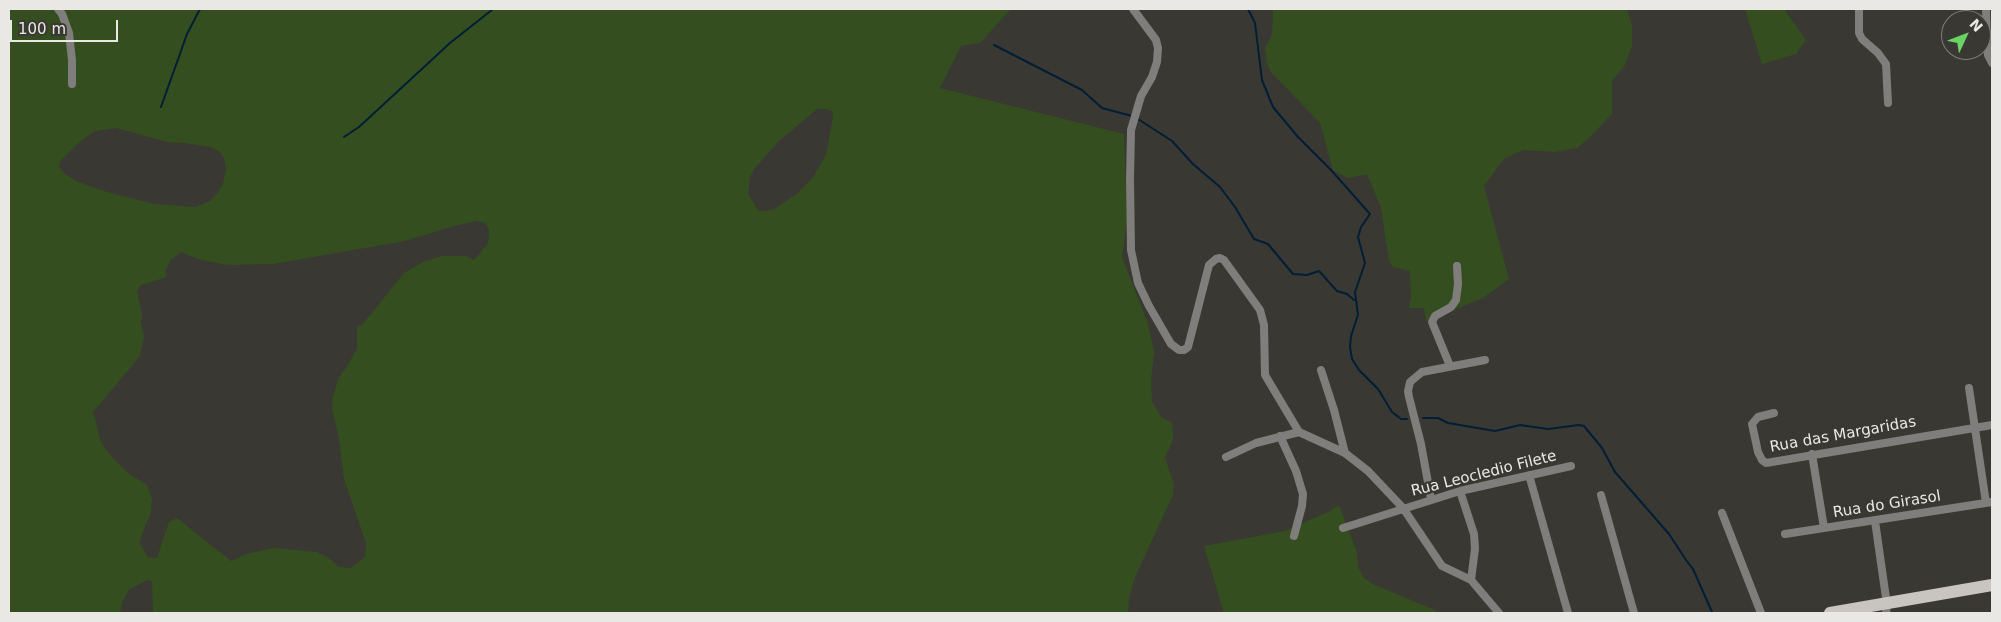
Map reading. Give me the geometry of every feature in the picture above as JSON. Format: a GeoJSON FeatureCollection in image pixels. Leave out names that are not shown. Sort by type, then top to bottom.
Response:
{"type":"FeatureCollection","features":[{"type":"Feature","properties":{"kind":"main road"},"geometry":{"type":"LineString","coordinates":[[1830,613],[1887,609],[1992,585]]}},
{"type":"Feature","properties":{"kind":"street"},"geometry":{"type":"LineString","coordinates":[[58,9],[62,14],[69,34],[72,84]]}},
{"type":"Feature","properties":{"kind":"street"},"geometry":{"type":"LineString","coordinates":[[1133,9],[1156,40],[1158,48],[1157,62],[1152,77],[1141,96],[1132,130],[1130,179],[1131,250],[1138,283],[1171,344],[1179,350],[1184,350],[1190,342],[1209,265],[1216,259],[1224,260],[1263,318],[1264,368],[1267,380],[1299,432],[1256,443],[1226,457]]}},
{"type":"Feature","properties":{"kind":"street"},"geometry":{"type":"LineString","coordinates":[[1859,9],[1859,33],[1862,39],[1878,53],[1886,64],[1888,103]]}},
{"type":"Feature","properties":{"kind":"street"},"geometry":{"type":"LineString","coordinates":[[1986,9],[1987,48],[1992,63]]}},
{"type":"Feature","properties":{"kind":"street"},"geometry":{"type":"LineString","coordinates":[[1450,366],[1432,320],[1451,307],[1456,300],[1458,284],[1457,266]]}},
{"type":"Feature","properties":{"kind":"street"},"geometry":{"type":"LineString","coordinates":[[1431,499],[1421,444],[1408,391],[1412,378],[1428,370],[1485,360]]}},
{"type":"Feature","properties":{"kind":"street"},"geometry":{"type":"LineString","coordinates":[[1321,370],[1345,453]]}},
{"type":"Feature","properties":{"kind":"street"},"geometry":{"type":"LineString","coordinates":[[1969,388],[1989,503]]}},
{"type":"Feature","properties":{"kind":"street","name":"Rua das Margaridas"},"geometry":{"type":"LineString","coordinates":[[1774,413],[1758,417],[1752,424],[1752,434],[1762,460],[1766,463],[1992,425]]}},
{"type":"Feature","properties":{"kind":"street","name":"Rua Leocledio Filete"},"geometry":{"type":"LineString","coordinates":[[1299,432],[1345,453],[1368,471],[1403,508]]}},
{"type":"Feature","properties":{"kind":"street"},"geometry":{"type":"LineString","coordinates":[[1280,436],[1296,471],[1303,494],[1302,506],[1294,536]]}},
{"type":"Feature","properties":{"kind":"street"},"geometry":{"type":"LineString","coordinates":[[1812,454],[1824,528]]}},
{"type":"Feature","properties":{"kind":"street","name":"Rua Leocledio Filete"},"geometry":{"type":"LineString","coordinates":[[1343,528],[1460,491],[1571,466]]}},
{"type":"Feature","properties":{"kind":"street"},"geometry":{"type":"LineString","coordinates":[[1529,475],[1568,613]]}},
{"type":"Feature","properties":{"kind":"street"},"geometry":{"type":"LineString","coordinates":[[1460,491],[1474,534],[1475,549],[1471,580]]}},
{"type":"Feature","properties":{"kind":"street"},"geometry":{"type":"LineString","coordinates":[[1601,495],[1634,613]]}},
{"type":"Feature","properties":{"kind":"street","name":"Rua do Girasol"},"geometry":{"type":"LineString","coordinates":[[1785,534],[1989,503]]}},
{"type":"Feature","properties":{"kind":"street"},"geometry":{"type":"LineString","coordinates":[[1403,508],[1442,566],[1471,580],[1499,613]]}},
{"type":"Feature","properties":{"kind":"street"},"geometry":{"type":"LineString","coordinates":[[1722,513],[1761,613]]}},
{"type":"Feature","properties":{"kind":"street"},"geometry":{"type":"LineString","coordinates":[[1875,521],[1887,609]]}},
{"type":"Feature","properties":{"kind":"green space"},"geometry":{"type":"Polygon","coordinates":[[[9,9],[1011,9],[980,43],[961,46],[940,88],[1124,134],[1127,221],[1122,257],[1148,324],[1154,352],[1151,380],[1152,401],[1161,417],[1172,423],[1173,440],[1165,458],[1174,484],[1173,495],[1135,577],[1129,598],[1128,613],[153,613],[152,582],[147,580],[129,590],[123,600],[120,613],[9,613],[9,9]],[[817,109],[778,142],[754,169],[750,177],[748,194],[758,210],[774,209],[798,193],[813,177],[826,155],[833,117],[832,111],[817,109]],[[116,128],[95,131],[82,140],[60,161],[59,167],[65,174],[78,182],[107,192],[154,204],[195,207],[210,201],[223,184],[226,169],[224,158],[220,152],[211,147],[167,142],[116,128]],[[477,221],[405,241],[273,264],[228,265],[201,260],[181,252],[170,261],[165,272],[167,277],[141,285],[137,291],[144,337],[140,356],[93,412],[101,442],[110,455],[128,473],[147,485],[152,499],[151,512],[140,544],[148,557],[157,558],[169,522],[177,518],[231,561],[246,554],[274,548],[317,552],[329,558],[339,567],[351,568],[365,557],[366,543],[344,479],[338,433],[332,409],[333,396],[339,377],[357,348],[357,326],[362,325],[404,273],[423,262],[441,256],[465,256],[474,260],[488,243],[489,230],[485,223],[477,221]]]}},
{"type":"Feature","properties":{"kind":"green space"},"geometry":{"type":"Polygon","coordinates":[[[1273,9],[1627,9],[1632,26],[1632,46],[1624,67],[1612,80],[1612,114],[1589,138],[1577,148],[1555,152],[1523,150],[1504,159],[1484,186],[1509,279],[1483,298],[1426,321],[1424,308],[1409,308],[1411,297],[1410,271],[1393,267],[1389,261],[1381,208],[1367,174],[1348,178],[1333,170],[1320,123],[1270,71],[1265,48],[1272,35],[1273,9]]]}},
{"type":"Feature","properties":{"kind":"green space"},"geometry":{"type":"Polygon","coordinates":[[[1745,9],[1784,9],[1806,40],[1796,54],[1762,64],[1745,9]]]}},
{"type":"Feature","properties":{"kind":"green space"},"geometry":{"type":"Polygon","coordinates":[[[1339,505],[1357,552],[1358,567],[1364,578],[1373,584],[1435,610],[1437,613],[1224,613],[1204,546],[1285,531],[1330,511],[1339,505]]]}},
{"type":"Feature","properties":{"kind":"waterway"},"geometry":{"type":"LineString","coordinates":[[161,107],[187,34],[200,9]]}},
{"type":"Feature","properties":{"kind":"waterway"},"geometry":{"type":"LineString","coordinates":[[344,137],[359,127],[450,43],[493,9]]}},
{"type":"Feature","properties":{"kind":"waterway"},"geometry":{"type":"LineString","coordinates":[[1248,9],[1255,23],[1262,80],[1273,107],[1298,137],[1331,170],[1370,214],[1361,227],[1358,237],[1365,263],[1355,292],[1358,315],[1351,336],[1352,359],[1359,370],[1378,389],[1392,412],[1401,419],[1407,419]]}},
{"type":"Feature","properties":{"kind":"waterway"},"geometry":{"type":"LineString","coordinates":[[994,45],[1082,90],[1102,108],[1132,116]]}},
{"type":"Feature","properties":{"kind":"waterway"},"geometry":{"type":"LineString","coordinates":[[1138,119],[1172,141],[1193,164],[1220,187],[1235,207],[1254,239],[1268,244],[1293,274],[1307,275],[1319,271],[1337,291],[1347,294],[1354,300]]}},
{"type":"Feature","properties":{"kind":"waterway"},"geometry":{"type":"LineString","coordinates":[[1423,418],[1438,418],[1448,423],[1495,431],[1520,425],[1548,429],[1584,426],[1602,448],[1615,472],[1669,534],[1693,569],[1712,612]]}}]}
